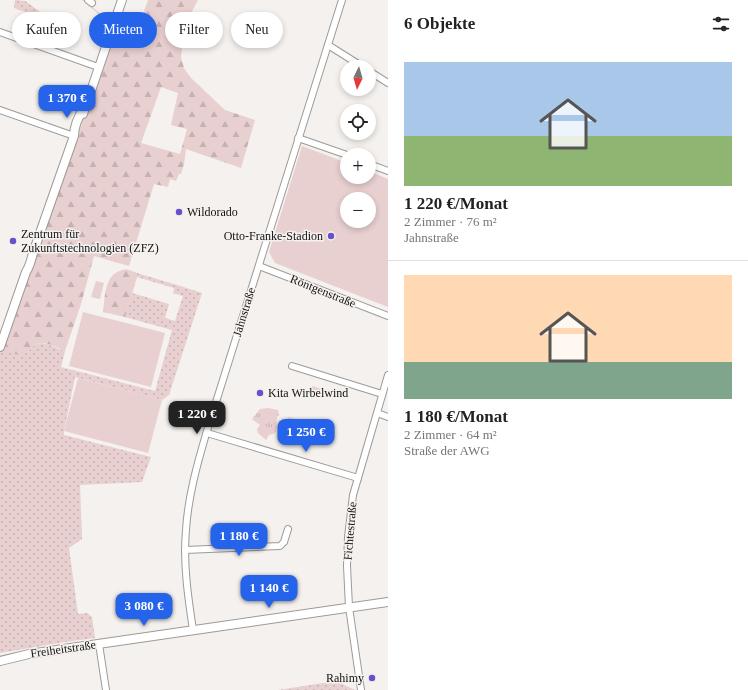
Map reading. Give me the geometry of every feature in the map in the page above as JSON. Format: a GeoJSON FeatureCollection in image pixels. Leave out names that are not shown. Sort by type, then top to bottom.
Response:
{"type":"FeatureCollection","features":[{"type":"Feature","properties":{"kind":"street"},"geometry":{"type":"LineString","coordinates":[[0,347],[74,136],[74,128],[84,108],[122,0]]}},
{"type":"Feature","properties":{"kind":"street","name":"Jahnstraße"},"geometry":{"type":"LineString","coordinates":[[193,630],[187,586],[185,550],[186,520],[191,491],[207,433],[342,0]]}},
{"type":"Feature","properties":{"kind":"street"},"geometry":{"type":"LineString","coordinates":[[0,32],[98,67]]}},
{"type":"Feature","properties":{"kind":"street"},"geometry":{"type":"LineString","coordinates":[[328,45],[352,60]]}},
{"type":"Feature","properties":{"kind":"street"},"geometry":{"type":"LineString","coordinates":[[376,75],[388,83]]}},
{"type":"Feature","properties":{"kind":"street"},"geometry":{"type":"LineString","coordinates":[[0,110],[74,136]]}},
{"type":"Feature","properties":{"kind":"street"},"geometry":{"type":"LineString","coordinates":[[298,138],[340,153]]}},
{"type":"Feature","properties":{"kind":"street"},"geometry":{"type":"LineString","coordinates":[[376,167],[388,171]]}},
{"type":"Feature","properties":{"kind":"street","name":"Röntgenstraße"},"geometry":{"type":"LineString","coordinates":[[259,266],[388,316]]}},
{"type":"Feature","properties":{"kind":"street"},"geometry":{"type":"LineString","coordinates":[[292,366],[382,394]]}},
{"type":"Feature","properties":{"kind":"street","name":"Fichtestraße"},"geometry":{"type":"LineString","coordinates":[[361,690],[348,607],[348,537],[353,495],[388,375]]}},
{"type":"Feature","properties":{"kind":"street"},"geometry":{"type":"LineString","coordinates":[[377,414],[388,417]]}},
{"type":"Feature","properties":{"kind":"street"},"geometry":{"type":"LineString","coordinates":[[207,433],[358,478]]}},
{"type":"Feature","properties":{"kind":"street"},"geometry":{"type":"LineString","coordinates":[[185,550],[280,546],[284,542],[288,529]]}},
{"type":"Feature","properties":{"kind":"street","name":"Freiheitstraße"},"geometry":{"type":"LineString","coordinates":[[0,661],[24,655],[388,602]]}},
{"type":"Feature","properties":{"kind":"street"},"geometry":{"type":"LineString","coordinates":[[99,644],[106,690]]}},
{"type":"Feature","properties":{"kind":"green space"},"geometry":{"type":"Polygon","coordinates":[[[15,0],[25,1],[40,12],[25,12],[14,8],[15,0]]]}},
{"type":"Feature","properties":{"kind":"green space"},"geometry":{"type":"Polygon","coordinates":[[[82,0],[98,12],[96,12],[82,0]]]}},
{"type":"Feature","properties":{"kind":"green space"},"geometry":{"type":"Polygon","coordinates":[[[148,0],[198,0],[192,12],[165,12],[165,48],[182,48],[181,57],[184,68],[190,77],[225,110],[255,120],[241,168],[186,149],[181,174],[179,174],[176,181],[170,179],[168,187],[154,184],[129,266],[94,256],[81,304],[65,351],[46,343],[35,345],[23,355],[1,350],[109,48],[157,48],[157,12],[144,12],[148,0]],[[161,87],[141,143],[180,154],[187,129],[171,125],[178,93],[161,87]]]}},
{"type":"Feature","properties":{"kind":"green space","name":"Otto-Franke-Stadion"},"geometry":{"type":"Polygon","coordinates":[[[302,146],[340,160],[340,184],[376,184],[376,174],[388,179],[388,307],[275,263],[269,252],[302,146]]]}},
{"type":"Feature","properties":{"kind":"green space"},"geometry":{"type":"Polygon","coordinates":[[[126,269],[137,273],[137,277],[125,317],[103,312],[107,285],[113,275],[126,269]]]}},
{"type":"Feature","properties":{"kind":"green space"},"geometry":{"type":"Polygon","coordinates":[[[137,273],[202,293],[169,395],[162,400],[75,377],[64,435],[151,457],[142,482],[80,485],[82,539],[69,548],[78,614],[87,613],[92,617],[95,638],[0,653],[1,350],[27,353],[36,345],[44,343],[65,351],[61,367],[155,391],[172,330],[125,317],[132,293],[169,304],[165,318],[175,321],[183,296],[173,293],[174,288],[137,277],[137,273]]]}},
{"type":"Feature","properties":{"kind":"green space"},"geometry":{"type":"Polygon","coordinates":[[[96,281],[104,283],[100,299],[91,297],[96,281]]]}},
{"type":"Feature","properties":{"kind":"green space"},"geometry":{"type":"Polygon","coordinates":[[[83,312],[165,333],[151,387],[69,366],[83,312]]]}},
{"type":"Feature","properties":{"kind":"green space"},"geometry":{"type":"Polygon","coordinates":[[[78,378],[162,400],[148,453],[64,431],[78,378]]]}},
{"type":"Feature","properties":{"kind":"green space"},"geometry":{"type":"Polygon","coordinates":[[[312,386],[335,393],[334,398],[311,392],[312,386]]]}},
{"type":"Feature","properties":{"kind":"green space"},"geometry":{"type":"Polygon","coordinates":[[[268,408],[278,410],[279,415],[277,417],[276,432],[269,435],[266,440],[258,433],[257,429],[260,425],[252,419],[260,409],[268,408]]]}},
{"type":"Feature","properties":{"kind":"green space"},"geometry":{"type":"Polygon","coordinates":[[[288,417],[320,426],[316,440],[284,430],[288,417]]]}},
{"type":"Feature","properties":{"kind":"green space"},"geometry":{"type":"Polygon","coordinates":[[[281,431],[292,435],[289,444],[277,439],[281,431]]]}},
{"type":"Feature","properties":{"kind":"green space"},"geometry":{"type":"Polygon","coordinates":[[[336,681],[355,690],[278,690],[336,681]]]}},
{"type":"Feature","properties":{"kind":"place","name":"Wildorado"},"geometry":{"type":"Point","coordinates":[179,212]}},
{"type":"Feature","properties":{"kind":"place","name":"Otto-Franke-Stadion"},"geometry":{"type":"Point","coordinates":[331,236]}},
{"type":"Feature","properties":{"kind":"place","name":"Zentrum für Zukunftstechnologien (ZFZ)"},"geometry":{"type":"Point","coordinates":[13,241]}},
{"type":"Feature","properties":{"kind":"place","name":"Kita Wirbelwind"},"geometry":{"type":"Point","coordinates":[260,393]}},
{"type":"Feature","properties":{"kind":"place","name":"Rahimy"},"geometry":{"type":"Point","coordinates":[372,678]}}]}
